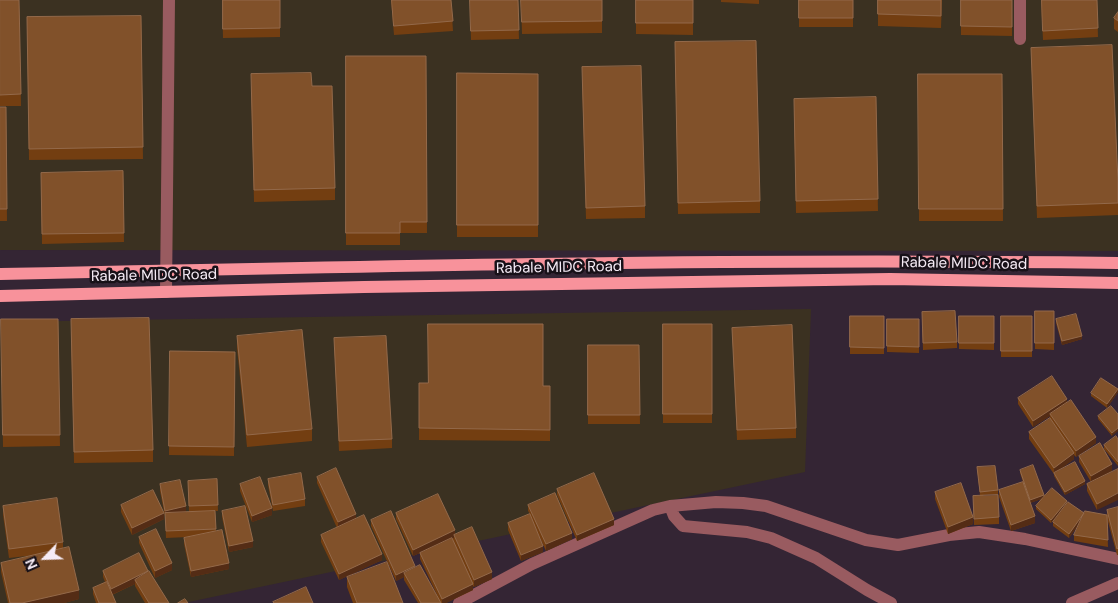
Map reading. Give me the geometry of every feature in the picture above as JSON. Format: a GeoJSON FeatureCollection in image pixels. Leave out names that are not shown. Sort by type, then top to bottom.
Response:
{"type":"FeatureCollection","features":[{"type":"Feature","properties":{"kind":"main road","name":"Rabale MIDC Road"},"geometry":{"type":"LineString","coordinates":[[0,274],[721,263],[1003,261],[1118,263]]}},
{"type":"Feature","properties":{"kind":"main road"},"geometry":{"type":"LineString","coordinates":[[1002,281],[1003,261]]}},
{"type":"Feature","properties":{"kind":"main road"},"geometry":{"type":"LineString","coordinates":[[721,263],[722,281]]}},
{"type":"Feature","properties":{"kind":"main road"},"geometry":{"type":"LineString","coordinates":[[476,266],[476,285]]}},
{"type":"Feature","properties":{"kind":"main road","name":"Rabale MIDC Road"},"geometry":{"type":"LineString","coordinates":[[0,296],[476,285],[890,279],[1118,283]]}},
{"type":"Feature","properties":{"kind":"street"},"geometry":{"type":"LineString","coordinates":[[166,292],[169,0]]}},
{"type":"Feature","properties":{"kind":"street"},"geometry":{"type":"LineString","coordinates":[[1020,0],[1020,39]]}},
{"type":"Feature","properties":{"kind":"street"},"geometry":{"type":"LineString","coordinates":[[459,603],[532,564],[653,510],[670,506],[716,502],[743,502],[766,506],[866,540],[898,546],[950,535],[979,532],[1025,539],[1118,559]]}},
{"type":"Feature","properties":{"kind":"street"},"geometry":{"type":"LineString","coordinates":[[670,506],[674,516],[683,526],[748,532],[771,538],[816,558],[891,603]]}},
{"type":"Feature","properties":{"kind":"street"},"geometry":{"type":"LineString","coordinates":[[1072,603],[1118,583]]}},
{"type":"Feature","properties":{"kind":"shaded area"},"geometry":{"type":"Polygon","coordinates":[[[0,0],[1118,0],[1118,251],[0,250],[0,0]]]}},
{"type":"Feature","properties":{"kind":"shaded area"},"geometry":{"type":"Polygon","coordinates":[[[811,309],[805,472],[184,603],[0,603],[0,322],[811,309]]]}},
{"type":"Feature","properties":{"kind":"building"},"geometry":{"type":"Polygon","coordinates":[[[0,0],[19,0],[21,94],[0,95],[0,0]]]}},
{"type":"Feature","properties":{"kind":"building"},"geometry":{"type":"Polygon","coordinates":[[[223,0],[280,0],[280,28],[223,29],[223,0]]]}},
{"type":"Feature","properties":{"kind":"building"},"geometry":{"type":"Polygon","coordinates":[[[392,0],[451,0],[453,21],[394,26],[392,0]]]}},
{"type":"Feature","properties":{"kind":"building"},"geometry":{"type":"Polygon","coordinates":[[[470,0],[518,0],[519,30],[471,31],[470,0]]]}},
{"type":"Feature","properties":{"kind":"building"},"geometry":{"type":"Polygon","coordinates":[[[521,0],[602,0],[602,21],[522,22],[521,0]]]}},
{"type":"Feature","properties":{"kind":"building"},"geometry":{"type":"Polygon","coordinates":[[[636,0],[693,0],[693,23],[636,23],[636,0]]]}},
{"type":"Feature","properties":{"kind":"building"},"geometry":{"type":"Polygon","coordinates":[[[799,0],[853,0],[853,18],[799,18],[799,0]]]}},
{"type":"Feature","properties":{"kind":"building"},"geometry":{"type":"Polygon","coordinates":[[[878,0],[941,0],[941,16],[878,14],[878,0]]]}},
{"type":"Feature","properties":{"kind":"building"},"geometry":{"type":"Polygon","coordinates":[[[961,0],[1012,0],[1012,27],[961,26],[961,0]]]}},
{"type":"Feature","properties":{"kind":"building"},"geometry":{"type":"Polygon","coordinates":[[[1042,0],[1097,0],[1098,28],[1043,31],[1042,0]]]}},
{"type":"Feature","properties":{"kind":"building"},"geometry":{"type":"Polygon","coordinates":[[[1118,12],[1118,21],[1114,18],[1118,12]]]}},
{"type":"Feature","properties":{"kind":"building"},"geometry":{"type":"Polygon","coordinates":[[[141,16],[143,147],[29,149],[27,17],[141,16]]]}},
{"type":"Feature","properties":{"kind":"building"},"geometry":{"type":"Polygon","coordinates":[[[756,41],[760,201],[678,203],[675,42],[756,41]]]}},
{"type":"Feature","properties":{"kind":"building"},"geometry":{"type":"Polygon","coordinates":[[[1112,45],[1118,203],[1037,206],[1031,48],[1112,45]]]}},
{"type":"Feature","properties":{"kind":"building"},"geometry":{"type":"Polygon","coordinates":[[[346,56],[426,56],[427,222],[400,222],[400,233],[346,233],[346,56]]]}},
{"type":"Feature","properties":{"kind":"building"},"geometry":{"type":"Polygon","coordinates":[[[641,66],[645,206],[586,208],[582,67],[641,66]]]}},
{"type":"Feature","properties":{"kind":"building"},"geometry":{"type":"Polygon","coordinates":[[[311,73],[312,86],[332,86],[335,188],[254,190],[251,74],[311,73]]]}},
{"type":"Feature","properties":{"kind":"building"},"geometry":{"type":"Polygon","coordinates":[[[457,73],[538,74],[538,225],[457,225],[457,73]]]}},
{"type":"Feature","properties":{"kind":"building"},"geometry":{"type":"Polygon","coordinates":[[[918,74],[1002,74],[1003,209],[919,209],[918,74]]]}},
{"type":"Feature","properties":{"kind":"building"},"geometry":{"type":"Polygon","coordinates":[[[876,97],[878,199],[796,201],[794,99],[876,97]]]}},
{"type":"Feature","properties":{"kind":"building"},"geometry":{"type":"Polygon","coordinates":[[[0,107],[6,107],[7,209],[0,209],[0,107]]]}},
{"type":"Feature","properties":{"kind":"building"},"geometry":{"type":"Polygon","coordinates":[[[123,171],[124,233],[42,234],[41,173],[123,171]]]}},
{"type":"Feature","properties":{"kind":"building"},"geometry":{"type":"Polygon","coordinates":[[[955,311],[957,342],[923,343],[922,312],[955,311]]]}},
{"type":"Feature","properties":{"kind":"building"},"geometry":{"type":"Polygon","coordinates":[[[1035,311],[1054,311],[1054,343],[1035,343],[1035,311]]]}},
{"type":"Feature","properties":{"kind":"building"},"geometry":{"type":"Polygon","coordinates":[[[1076,314],[1082,336],[1062,341],[1056,319],[1076,314]]]}},
{"type":"Feature","properties":{"kind":"building"},"geometry":{"type":"Polygon","coordinates":[[[850,316],[884,316],[884,348],[850,347],[850,316]]]}},
{"type":"Feature","properties":{"kind":"building"},"geometry":{"type":"Polygon","coordinates":[[[959,316],[994,316],[994,343],[959,343],[959,316]]]}},
{"type":"Feature","properties":{"kind":"building"},"geometry":{"type":"Polygon","coordinates":[[[1001,316],[1032,316],[1032,351],[1001,351],[1001,316]]]}},
{"type":"Feature","properties":{"kind":"building"},"geometry":{"type":"Polygon","coordinates":[[[149,318],[153,450],[74,452],[71,319],[149,318]]]}},
{"type":"Feature","properties":{"kind":"building"},"geometry":{"type":"Polygon","coordinates":[[[1,319],[58,319],[60,435],[3,435],[1,319]]]}},
{"type":"Feature","properties":{"kind":"building"},"geometry":{"type":"Polygon","coordinates":[[[887,319],[919,319],[919,347],[887,346],[887,319]]]}},
{"type":"Feature","properties":{"kind":"building"},"geometry":{"type":"Polygon","coordinates":[[[428,324],[543,324],[543,386],[550,386],[550,430],[419,428],[419,383],[428,383],[428,324]]]}},
{"type":"Feature","properties":{"kind":"building"},"geometry":{"type":"Polygon","coordinates":[[[663,324],[712,324],[712,414],[663,414],[663,324]]]}},
{"type":"Feature","properties":{"kind":"building"},"geometry":{"type":"Polygon","coordinates":[[[792,325],[796,428],[737,430],[732,328],[792,325]]]}},
{"type":"Feature","properties":{"kind":"building"},"geometry":{"type":"Polygon","coordinates":[[[302,330],[312,429],[247,435],[237,336],[302,330]]]}},
{"type":"Feature","properties":{"kind":"building"},"geometry":{"type":"Polygon","coordinates":[[[386,336],[392,439],[339,441],[334,338],[386,336]]]}},
{"type":"Feature","properties":{"kind":"building"},"geometry":{"type":"Polygon","coordinates":[[[588,345],[639,345],[640,415],[588,415],[588,345]]]}},
{"type":"Feature","properties":{"kind":"building"},"geometry":{"type":"Polygon","coordinates":[[[170,351],[235,352],[234,447],[169,446],[170,351]]]}},
{"type":"Feature","properties":{"kind":"building"},"geometry":{"type":"Polygon","coordinates":[[[1052,376],[1067,399],[1033,421],[1018,398],[1052,376]]]}},
{"type":"Feature","properties":{"kind":"building"},"geometry":{"type":"Polygon","coordinates":[[[1101,378],[1118,389],[1107,404],[1091,393],[1101,378]]]}},
{"type":"Feature","properties":{"kind":"building"},"geometry":{"type":"Polygon","coordinates":[[[1071,400],[1096,437],[1076,451],[1050,414],[1071,400]]]}},
{"type":"Feature","properties":{"kind":"building"},"geometry":{"type":"Polygon","coordinates":[[[1111,406],[1118,414],[1118,428],[1112,433],[1098,416],[1111,406]]]}},
{"type":"Feature","properties":{"kind":"building"},"geometry":{"type":"Polygon","coordinates":[[[1050,418],[1074,453],[1054,468],[1029,432],[1050,418]]]}},
{"type":"Feature","properties":{"kind":"building"},"geometry":{"type":"Polygon","coordinates":[[[1116,436],[1118,439],[1118,462],[1104,445],[1116,436]]]}},
{"type":"Feature","properties":{"kind":"building"},"geometry":{"type":"Polygon","coordinates":[[[1100,443],[1112,464],[1091,476],[1079,456],[1100,443]]]}},
{"type":"Feature","properties":{"kind":"building"},"geometry":{"type":"Polygon","coordinates":[[[1075,462],[1085,481],[1065,492],[1054,473],[1075,462]]]}},
{"type":"Feature","properties":{"kind":"building"},"geometry":{"type":"Polygon","coordinates":[[[1033,465],[1044,495],[1030,500],[1020,470],[1033,465]]]}},
{"type":"Feature","properties":{"kind":"building"},"geometry":{"type":"Polygon","coordinates":[[[995,466],[998,490],[980,492],[977,467],[995,466]]]}},
{"type":"Feature","properties":{"kind":"building"},"geometry":{"type":"Polygon","coordinates":[[[336,468],[356,514],[338,522],[317,477],[336,468]]]}},
{"type":"Feature","properties":{"kind":"building"},"geometry":{"type":"Polygon","coordinates":[[[1118,469],[1118,493],[1097,504],[1087,484],[1118,469]]]}},
{"type":"Feature","properties":{"kind":"building"},"geometry":{"type":"Polygon","coordinates":[[[301,473],[305,499],[273,505],[268,479],[301,473]]]}},
{"type":"Feature","properties":{"kind":"building"},"geometry":{"type":"Polygon","coordinates":[[[594,473],[614,519],[577,535],[557,489],[594,473]]]}},
{"type":"Feature","properties":{"kind":"building"},"geometry":{"type":"Polygon","coordinates":[[[260,477],[272,508],[252,516],[240,484],[260,477]]]}},
{"type":"Feature","properties":{"kind":"building"},"geometry":{"type":"Polygon","coordinates":[[[217,479],[218,505],[189,506],[188,481],[217,479]]]}},
{"type":"Feature","properties":{"kind":"building"},"geometry":{"type":"Polygon","coordinates":[[[180,480],[186,506],[165,511],[160,484],[180,480]]]}},
{"type":"Feature","properties":{"kind":"building"},"geometry":{"type":"Polygon","coordinates":[[[1023,482],[1035,516],[1011,525],[999,490],[1023,482]]]}},
{"type":"Feature","properties":{"kind":"building"},"geometry":{"type":"Polygon","coordinates":[[[961,483],[973,517],[948,527],[935,492],[961,483]]]}},
{"type":"Feature","properties":{"kind":"building"},"geometry":{"type":"Polygon","coordinates":[[[1052,488],[1067,501],[1051,520],[1036,506],[1052,488]]]}},
{"type":"Feature","properties":{"kind":"building"},"geometry":{"type":"Polygon","coordinates":[[[153,490],[164,513],[132,528],[121,505],[153,490]]]}},
{"type":"Feature","properties":{"kind":"building"},"geometry":{"type":"Polygon","coordinates":[[[555,493],[572,533],[546,544],[528,505],[555,493]]]}},
{"type":"Feature","properties":{"kind":"building"},"geometry":{"type":"Polygon","coordinates":[[[438,494],[455,530],[413,550],[396,513],[438,494]]]}},
{"type":"Feature","properties":{"kind":"building"},"geometry":{"type":"Polygon","coordinates":[[[998,495],[999,517],[974,519],[973,496],[998,495]]]}},
{"type":"Feature","properties":{"kind":"building"},"geometry":{"type":"Polygon","coordinates":[[[57,498],[63,542],[9,549],[3,506],[57,498]]]}},
{"type":"Feature","properties":{"kind":"building"},"geometry":{"type":"Polygon","coordinates":[[[1068,502],[1084,513],[1069,534],[1053,522],[1068,502]]]}},
{"type":"Feature","properties":{"kind":"building"},"geometry":{"type":"Polygon","coordinates":[[[245,506],[253,541],[229,546],[222,511],[245,506]]]}},
{"type":"Feature","properties":{"kind":"building"},"geometry":{"type":"Polygon","coordinates":[[[1118,507],[1118,548],[1117,549],[1107,510],[1118,507]]]}},
{"type":"Feature","properties":{"kind":"building"},"geometry":{"type":"Polygon","coordinates":[[[215,511],[216,529],[166,531],[165,513],[215,511]]]}},
{"type":"Feature","properties":{"kind":"building"},"geometry":{"type":"Polygon","coordinates":[[[391,511],[415,566],[396,575],[371,520],[391,511]]]}},
{"type":"Feature","properties":{"kind":"building"},"geometry":{"type":"Polygon","coordinates":[[[1085,511],[1107,515],[1108,540],[1074,535],[1085,511]]]}},
{"type":"Feature","properties":{"kind":"building"},"geometry":{"type":"Polygon","coordinates":[[[530,514],[543,546],[521,555],[508,523],[530,514]]]}},
{"type":"Feature","properties":{"kind":"building"},"geometry":{"type":"Polygon","coordinates":[[[364,515],[382,554],[339,574],[321,535],[364,515]]]}},
{"type":"Feature","properties":{"kind":"building"},"geometry":{"type":"Polygon","coordinates":[[[472,527],[492,572],[474,580],[454,535],[472,527]]]}},
{"type":"Feature","properties":{"kind":"building"},"geometry":{"type":"Polygon","coordinates":[[[156,529],[172,563],[155,571],[139,537],[156,529]]]}},
{"type":"Feature","properties":{"kind":"building"},"geometry":{"type":"Polygon","coordinates":[[[222,530],[229,563],[191,571],[184,538],[222,530]]]}},
{"type":"Feature","properties":{"kind":"building"},"geometry":{"type":"Polygon","coordinates":[[[452,538],[473,584],[442,599],[420,553],[452,538]]]}},
{"type":"Feature","properties":{"kind":"building"},"geometry":{"type":"Polygon","coordinates":[[[69,547],[79,590],[22,603],[10,603],[1,563],[69,547]]]}},
{"type":"Feature","properties":{"kind":"building"},"geometry":{"type":"Polygon","coordinates":[[[139,553],[148,571],[111,589],[103,571],[139,553]]]}},
{"type":"Feature","properties":{"kind":"building"},"geometry":{"type":"Polygon","coordinates":[[[387,562],[403,603],[357,603],[347,577],[387,562]]]}},
{"type":"Feature","properties":{"kind":"building"},"geometry":{"type":"Polygon","coordinates":[[[420,565],[441,603],[421,603],[404,573],[420,565]]]}},
{"type":"Feature","properties":{"kind":"building"},"geometry":{"type":"Polygon","coordinates":[[[149,571],[169,603],[149,603],[135,580],[149,571]]]}},
{"type":"Feature","properties":{"kind":"building"},"geometry":{"type":"Polygon","coordinates":[[[107,582],[116,603],[99,603],[93,588],[107,582]]]}},
{"type":"Feature","properties":{"kind":"building"},"geometry":{"type":"Polygon","coordinates":[[[306,587],[313,603],[273,602],[306,587]]]}},
{"type":"Feature","properties":{"kind":"building"},"geometry":{"type":"Polygon","coordinates":[[[185,599],[188,603],[178,603],[185,599]]]}}]}
